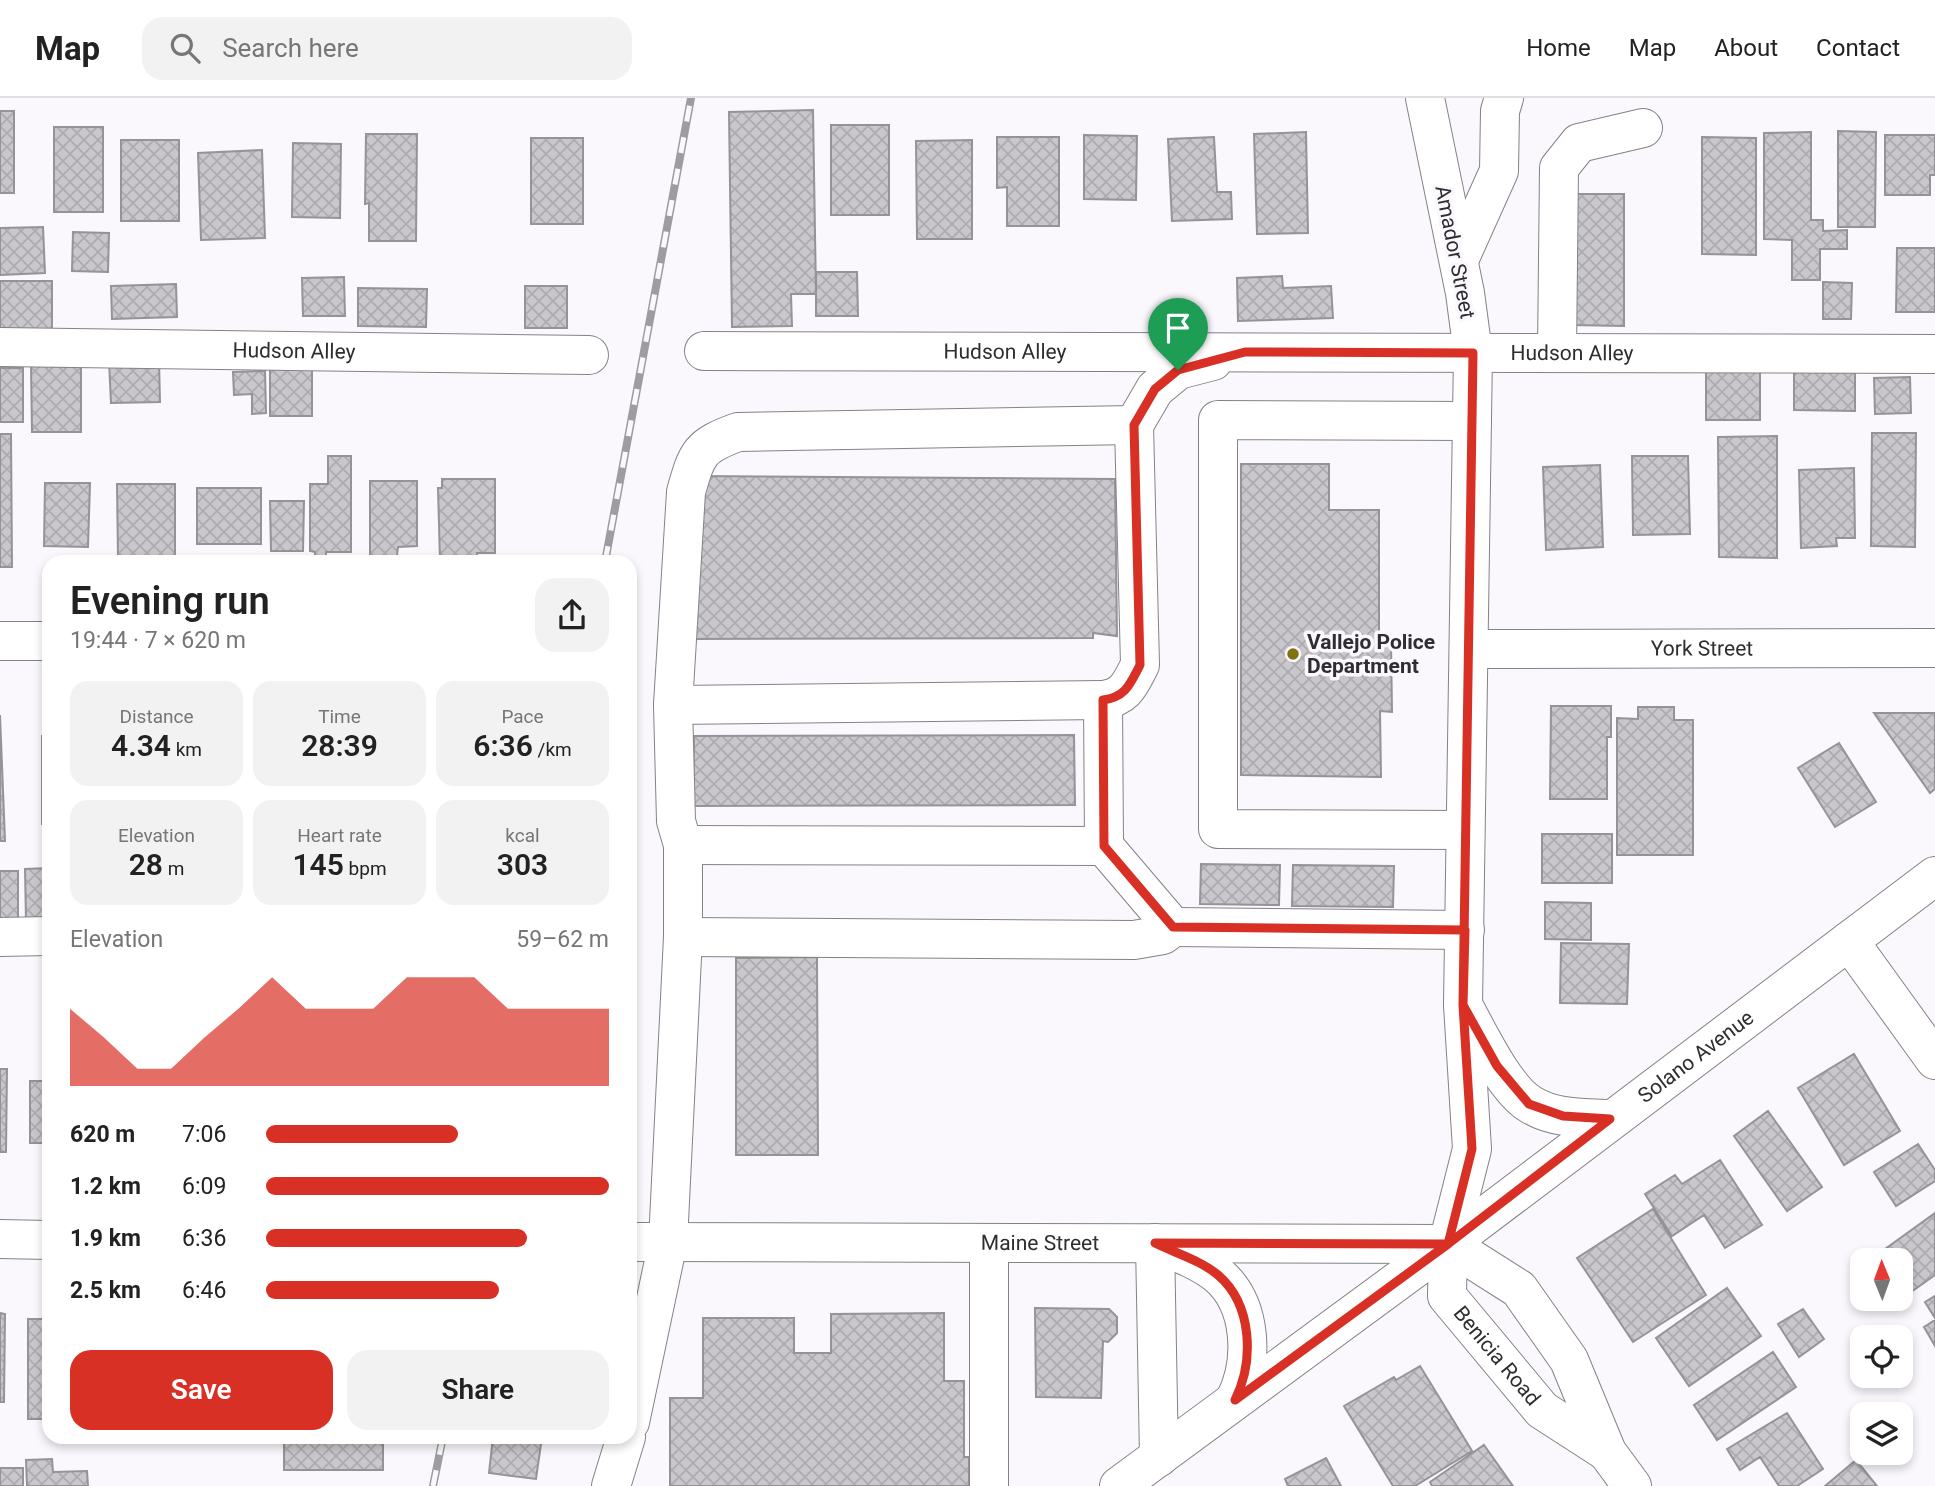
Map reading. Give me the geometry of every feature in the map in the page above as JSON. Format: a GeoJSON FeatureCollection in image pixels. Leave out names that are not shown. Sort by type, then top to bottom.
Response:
{"type":"FeatureCollection","features":[{"type":"Feature","properties":{"kind":"street","name":"Amador Street"},"geometry":{"type":"LineString","coordinates":[[1425,98],[1459,260],[1473,353],[1463,1005],[1472,1149],[1448,1244]]}},
{"type":"Feature","properties":{"kind":"street"},"geometry":{"type":"LineString","coordinates":[[1459,260],[1499,171],[1500,111],[1504,98]]}},
{"type":"Feature","properties":{"kind":"street"},"geometry":{"type":"LineString","coordinates":[[1557,353],[1559,168],[1579,143],[1643,128]]}},
{"type":"Feature","properties":{"kind":"street","name":"Hudson Alley"},"geometry":{"type":"LineString","coordinates":[[0,348],[589,355]]}},
{"type":"Feature","properties":{"kind":"street","name":"Hudson Alley"},"geometry":{"type":"LineString","coordinates":[[704,351],[1935,354]]}},
{"type":"Feature","properties":{"kind":"street"},"geometry":{"type":"LineString","coordinates":[[673,705],[1117,698],[1127,690],[1140,665],[1134,425],[1155,389],[1178,370],[1245,352]]}},
{"type":"Feature","properties":{"kind":"street"},"geometry":{"type":"LineString","coordinates":[[1465,830],[1218,829],[1218,420],[1472,421]]}},
{"type":"Feature","properties":{"kind":"street"},"geometry":{"type":"LineString","coordinates":[[637,1390],[668,1242],[683,937],[683,845],[676,821],[673,705],[685,492],[695,460],[711,442],[738,432],[1134,425]]}},
{"type":"Feature","properties":{"kind":"street"},"geometry":{"type":"LineString","coordinates":[[0,641],[42,641]]}},
{"type":"Feature","properties":{"kind":"street","name":"York Street"},"geometry":{"type":"LineString","coordinates":[[1469,649],[1935,648]]}},
{"type":"Feature","properties":{"kind":"street"},"geometry":{"type":"LineString","coordinates":[[1103,700],[1104,846],[1173,927]]}},
{"type":"Feature","properties":{"kind":"street"},"geometry":{"type":"LineString","coordinates":[[683,845],[1104,846]]}},
{"type":"Feature","properties":{"kind":"street","name":"Solano Avenue"},"geometry":{"type":"LineString","coordinates":[[1119,1486],[1448,1244],[1935,876]]}},
{"type":"Feature","properties":{"kind":"street"},"geometry":{"type":"LineString","coordinates":[[683,937],[1134,940],[1163,935],[1173,927],[1465,930]]}},
{"type":"Feature","properties":{"kind":"street"},"geometry":{"type":"LineString","coordinates":[[0,937],[42,936]]}},
{"type":"Feature","properties":{"kind":"street"},"geometry":{"type":"LineString","coordinates":[[1849,941],[1935,1060]]}},
{"type":"Feature","properties":{"kind":"street"},"geometry":{"type":"LineString","coordinates":[[1463,1005],[1497,1066],[1529,1104],[1563,1116],[1610,1119]]}},
{"type":"Feature","properties":{"kind":"street"},"geometry":{"type":"LineString","coordinates":[[0,1239],[42,1240]]}},
{"type":"Feature","properties":{"kind":"street","name":"Maine Street"},"geometry":{"type":"LineString","coordinates":[[637,1242],[989,1245],[1448,1244]]}},
{"type":"Feature","properties":{"kind":"street"},"geometry":{"type":"LineString","coordinates":[[1158,1457],[1155,1243],[1207,1267],[1226,1283],[1237,1299],[1247,1344],[1244,1382],[1235,1400]]}},
{"type":"Feature","properties":{"kind":"street","name":"Benicia Road"},"geometry":{"type":"LineString","coordinates":[[1448,1244],[1447,1296],[1542,1410],[1607,1452]]}},
{"type":"Feature","properties":{"kind":"street","name":"Benicia Road"},"geometry":{"type":"LineString","coordinates":[[1448,1244],[1519,1289],[1569,1360],[1607,1452],[1632,1486]]}},
{"type":"Feature","properties":{"kind":"street"},"geometry":{"type":"LineString","coordinates":[[989,1245],[989,1486]]}},
{"type":"Feature","properties":{"kind":"street"},"geometry":{"type":"LineString","coordinates":[[611,1486],[624,1444]]}},
{"type":"Feature","properties":{"kind":"building"},"geometry":{"type":"Polygon","coordinates":[[[813,110],[816,294],[791,294],[792,326],[732,327],[729,112],[813,110]]]}},
{"type":"Feature","properties":{"kind":"building"},"geometry":{"type":"Polygon","coordinates":[[[0,111],[14,111],[14,193],[0,193],[0,111]]]}},
{"type":"Feature","properties":{"kind":"building"},"geometry":{"type":"Polygon","coordinates":[[[831,125],[889,125],[889,215],[831,215],[831,125]]]}},
{"type":"Feature","properties":{"kind":"building"},"geometry":{"type":"Polygon","coordinates":[[[54,127],[103,127],[103,212],[54,212],[54,127]]]}},
{"type":"Feature","properties":{"kind":"building"},"geometry":{"type":"Polygon","coordinates":[[[1838,131],[1876,132],[1875,227],[1838,227],[1838,131]]]}},
{"type":"Feature","properties":{"kind":"building"},"geometry":{"type":"Polygon","coordinates":[[[1306,132],[1308,233],[1257,234],[1254,134],[1306,132]]]}},
{"type":"Feature","properties":{"kind":"building"},"geometry":{"type":"Polygon","coordinates":[[[1811,132],[1811,220],[1823,220],[1823,231],[1847,230],[1847,249],[1820,249],[1820,280],[1792,280],[1792,240],[1764,239],[1764,133],[1811,132]]]}},
{"type":"Feature","properties":{"kind":"building"},"geometry":{"type":"Polygon","coordinates":[[[366,134],[417,134],[416,241],[369,241],[369,203],[365,204],[366,134]]]}},
{"type":"Feature","properties":{"kind":"building"},"geometry":{"type":"Polygon","coordinates":[[[1084,135],[1137,136],[1136,200],[1084,199],[1084,135]]]}},
{"type":"Feature","properties":{"kind":"building"},"geometry":{"type":"Polygon","coordinates":[[[1885,135],[1935,135],[1935,175],[1930,175],[1930,195],[1885,195],[1885,135]]]}},
{"type":"Feature","properties":{"kind":"building"},"geometry":{"type":"Polygon","coordinates":[[[997,137],[1059,137],[1059,226],[1007,226],[1007,187],[997,188],[997,137]]]}},
{"type":"Feature","properties":{"kind":"building"},"geometry":{"type":"Polygon","coordinates":[[[1214,137],[1217,192],[1231,192],[1232,219],[1172,221],[1168,139],[1214,137]]]}},
{"type":"Feature","properties":{"kind":"building"},"geometry":{"type":"Polygon","coordinates":[[[1702,137],[1756,138],[1756,255],[1702,254],[1702,137]]]}},
{"type":"Feature","properties":{"kind":"building"},"geometry":{"type":"Polygon","coordinates":[[[531,138],[583,138],[583,224],[531,224],[531,138]]]}},
{"type":"Feature","properties":{"kind":"building"},"geometry":{"type":"Polygon","coordinates":[[[121,140],[179,140],[179,221],[121,221],[121,140]]]}},
{"type":"Feature","properties":{"kind":"building"},"geometry":{"type":"Polygon","coordinates":[[[972,140],[972,239],[917,239],[916,141],[972,140]]]}},
{"type":"Feature","properties":{"kind":"building"},"geometry":{"type":"Polygon","coordinates":[[[293,143],[341,144],[340,218],[292,217],[293,143]]]}},
{"type":"Feature","properties":{"kind":"building"},"geometry":{"type":"Polygon","coordinates":[[[262,150],[265,238],[201,240],[198,153],[262,150]]]}},
{"type":"Feature","properties":{"kind":"building"},"geometry":{"type":"Polygon","coordinates":[[[1569,194],[1624,194],[1624,326],[1569,325],[1569,194]]]}},
{"type":"Feature","properties":{"kind":"building"},"geometry":{"type":"Polygon","coordinates":[[[43,227],[45,273],[0,275],[0,228],[43,227]]]}},
{"type":"Feature","properties":{"kind":"building"},"geometry":{"type":"Polygon","coordinates":[[[73,232],[109,233],[108,272],[72,271],[73,232]]]}},
{"type":"Feature","properties":{"kind":"building"},"geometry":{"type":"Polygon","coordinates":[[[1897,248],[1935,248],[1935,312],[1896,312],[1897,248]]]}},
{"type":"Feature","properties":{"kind":"building"},"geometry":{"type":"Polygon","coordinates":[[[816,272],[857,272],[858,316],[816,316],[816,272]]]}},
{"type":"Feature","properties":{"kind":"building"},"geometry":{"type":"Polygon","coordinates":[[[1282,276],[1283,288],[1331,286],[1333,318],[1238,321],[1237,278],[1282,276]]]}},
{"type":"Feature","properties":{"kind":"building"},"geometry":{"type":"Polygon","coordinates":[[[344,277],[345,316],[303,316],[302,278],[344,277]]]}},
{"type":"Feature","properties":{"kind":"building"},"geometry":{"type":"Polygon","coordinates":[[[0,281],[52,281],[52,329],[0,329],[0,281]]]}},
{"type":"Feature","properties":{"kind":"building"},"geometry":{"type":"Polygon","coordinates":[[[1823,282],[1852,283],[1851,319],[1823,319],[1823,282]]]}},
{"type":"Feature","properties":{"kind":"building"},"geometry":{"type":"Polygon","coordinates":[[[176,284],[177,317],[112,319],[111,286],[176,284]]]}},
{"type":"Feature","properties":{"kind":"building"},"geometry":{"type":"Polygon","coordinates":[[[525,286],[567,286],[567,328],[525,328],[525,286]]]}},
{"type":"Feature","properties":{"kind":"building"},"geometry":{"type":"Polygon","coordinates":[[[358,288],[427,289],[426,327],[358,326],[358,288]]]}},
{"type":"Feature","properties":{"kind":"building"},"geometry":{"type":"Polygon","coordinates":[[[159,360],[160,402],[111,403],[109,361],[159,360]]]}},
{"type":"Feature","properties":{"kind":"building"},"geometry":{"type":"Polygon","coordinates":[[[1794,362],[1855,362],[1855,411],[1794,410],[1794,362]]]}},
{"type":"Feature","properties":{"kind":"building"},"geometry":{"type":"Polygon","coordinates":[[[270,364],[312,365],[312,416],[270,416],[270,364]]]}},
{"type":"Feature","properties":{"kind":"building"},"geometry":{"type":"Polygon","coordinates":[[[31,365],[81,365],[81,432],[32,432],[31,365]]]}},
{"type":"Feature","properties":{"kind":"building"},"geometry":{"type":"Polygon","coordinates":[[[1706,365],[1760,365],[1760,420],[1706,420],[1706,365]]]}},
{"type":"Feature","properties":{"kind":"building"},"geometry":{"type":"Polygon","coordinates":[[[0,368],[23,368],[23,422],[0,422],[0,368]]]}},
{"type":"Feature","properties":{"kind":"building"},"geometry":{"type":"Polygon","coordinates":[[[265,371],[266,413],[252,414],[252,394],[234,395],[233,372],[265,371]]]}},
{"type":"Feature","properties":{"kind":"building"},"geometry":{"type":"Polygon","coordinates":[[[1910,377],[1911,413],[1875,414],[1874,378],[1910,377]]]}},
{"type":"Feature","properties":{"kind":"building"},"geometry":{"type":"Polygon","coordinates":[[[1872,433],[1916,433],[1915,547],[1871,546],[1872,433]]]}},
{"type":"Feature","properties":{"kind":"building"},"geometry":{"type":"Polygon","coordinates":[[[0,434],[11,434],[12,567],[0,567],[0,434]]]}},
{"type":"Feature","properties":{"kind":"building"},"geometry":{"type":"Polygon","coordinates":[[[1777,436],[1777,558],[1719,557],[1718,437],[1777,436]]]}},
{"type":"Feature","properties":{"kind":"building"},"geometry":{"type":"Polygon","coordinates":[[[328,456],[351,456],[351,552],[315,555],[315,552],[310,551],[310,484],[328,484],[328,456]]]}},
{"type":"Feature","properties":{"kind":"building"},"geometry":{"type":"Polygon","coordinates":[[[1632,456],[1688,456],[1690,534],[1633,535],[1632,456]]]}},
{"type":"Feature","properties":{"kind":"building"},"geometry":{"type":"Polygon","coordinates":[[[1241,464],[1329,464],[1329,510],[1379,510],[1379,643],[1391,643],[1392,712],[1380,711],[1381,777],[1241,775],[1241,464]]]}},
{"type":"Feature","properties":{"kind":"building"},"geometry":{"type":"Polygon","coordinates":[[[1600,465],[1603,547],[1546,550],[1543,467],[1600,465]]]}},
{"type":"Feature","properties":{"kind":"building"},"geometry":{"type":"Polygon","coordinates":[[[1854,468],[1855,538],[1836,538],[1837,546],[1801,548],[1799,470],[1854,468]]]}},
{"type":"Feature","properties":{"kind":"building"},"geometry":{"type":"Polygon","coordinates":[[[695,476],[1115,479],[1117,636],[1093,633],[1093,638],[692,639],[695,476]]]}},
{"type":"Feature","properties":{"kind":"building"},"geometry":{"type":"Polygon","coordinates":[[[442,479],[495,479],[495,553],[440,555],[438,488],[442,488],[442,479]]]}},
{"type":"Feature","properties":{"kind":"building"},"geometry":{"type":"Polygon","coordinates":[[[370,481],[417,481],[417,546],[398,547],[397,555],[370,555],[370,481]]]}},
{"type":"Feature","properties":{"kind":"building"},"geometry":{"type":"Polygon","coordinates":[[[45,483],[90,483],[88,547],[44,546],[45,483]]]}},
{"type":"Feature","properties":{"kind":"building"},"geometry":{"type":"Polygon","coordinates":[[[117,484],[175,484],[175,555],[118,555],[117,484]]]}},
{"type":"Feature","properties":{"kind":"building"},"geometry":{"type":"Polygon","coordinates":[[[197,488],[261,488],[261,544],[197,544],[197,488]]]}},
{"type":"Feature","properties":{"kind":"building"},"geometry":{"type":"Polygon","coordinates":[[[270,501],[304,501],[303,551],[271,551],[270,501]]]}},
{"type":"Feature","properties":{"kind":"building"},"geometry":{"type":"Polygon","coordinates":[[[1551,706],[1611,706],[1611,737],[1607,737],[1607,799],[1550,799],[1551,706]]]}},
{"type":"Feature","properties":{"kind":"building"},"geometry":{"type":"Polygon","coordinates":[[[1638,707],[1674,707],[1674,720],[1693,720],[1693,855],[1617,855],[1617,718],[1638,719],[1638,707]]]}},
{"type":"Feature","properties":{"kind":"building"},"geometry":{"type":"Polygon","coordinates":[[[1874,713],[1935,713],[1935,789],[1930,793],[1874,713]]]}},
{"type":"Feature","properties":{"kind":"building"},"geometry":{"type":"Polygon","coordinates":[[[0,715],[5,841],[0,841],[0,715]]]}},
{"type":"Feature","properties":{"kind":"building"},"geometry":{"type":"Polygon","coordinates":[[[1074,735],[1075,805],[693,806],[694,736],[1074,735]]]}},
{"type":"Feature","properties":{"kind":"building"},"geometry":{"type":"Polygon","coordinates":[[[1839,743],[1876,802],[1835,827],[1798,768],[1839,743]]]}},
{"type":"Feature","properties":{"kind":"building"},"geometry":{"type":"Polygon","coordinates":[[[1542,834],[1612,834],[1612,883],[1542,883],[1542,834]]]}},
{"type":"Feature","properties":{"kind":"building"},"geometry":{"type":"Polygon","coordinates":[[[1201,864],[1280,865],[1279,905],[1200,904],[1201,864]]]}},
{"type":"Feature","properties":{"kind":"building"},"geometry":{"type":"Polygon","coordinates":[[[1293,865],[1394,866],[1393,907],[1292,906],[1293,865]]]}},
{"type":"Feature","properties":{"kind":"building"},"geometry":{"type":"Polygon","coordinates":[[[42,868],[42,921],[26,921],[25,869],[42,868]]]}},
{"type":"Feature","properties":{"kind":"building"},"geometry":{"type":"Polygon","coordinates":[[[0,871],[18,871],[18,921],[0,921],[0,871]]]}},
{"type":"Feature","properties":{"kind":"building"},"geometry":{"type":"Polygon","coordinates":[[[1545,902],[1591,903],[1591,940],[1545,939],[1545,902]]]}},
{"type":"Feature","properties":{"kind":"building"},"geometry":{"type":"Polygon","coordinates":[[[1561,943],[1629,944],[1627,1004],[1560,1003],[1561,943]]]}},
{"type":"Feature","properties":{"kind":"building"},"geometry":{"type":"Polygon","coordinates":[[[817,957],[818,1155],[736,1155],[736,958],[817,957]]]}},
{"type":"Feature","properties":{"kind":"building"},"geometry":{"type":"Polygon","coordinates":[[[1854,1054],[1900,1131],[1844,1165],[1798,1088],[1854,1054]]]}},
{"type":"Feature","properties":{"kind":"building"},"geometry":{"type":"Polygon","coordinates":[[[0,1069],[7,1069],[6,1152],[0,1152],[0,1069]]]}},
{"type":"Feature","properties":{"kind":"building"},"geometry":{"type":"Polygon","coordinates":[[[30,1081],[42,1081],[42,1143],[30,1143],[30,1081]]]}},
{"type":"Feature","properties":{"kind":"building"},"geometry":{"type":"Polygon","coordinates":[[[1768,1111],[1822,1187],[1787,1211],[1734,1136],[1768,1111]]]}},
{"type":"Feature","properties":{"kind":"building"},"geometry":{"type":"Polygon","coordinates":[[[1918,1144],[1935,1170],[1935,1181],[1896,1206],[1874,1172],[1918,1144]]]}},
{"type":"Feature","properties":{"kind":"building"},"geometry":{"type":"Polygon","coordinates":[[[1720,1160],[1762,1225],[1725,1248],[1704,1215],[1672,1236],[1645,1194],[1675,1175],[1682,1184],[1720,1160]]]}},
{"type":"Feature","properties":{"kind":"building"},"geometry":{"type":"Polygon","coordinates":[[[1653,1209],[1706,1295],[1633,1342],[1577,1258],[1653,1209]]]}},
{"type":"Feature","properties":{"kind":"building"},"geometry":{"type":"Polygon","coordinates":[[[1935,1213],[1935,1275],[1913,1291],[1913,1248],[1886,1248],[1935,1213]]]}},
{"type":"Feature","properties":{"kind":"building"},"geometry":{"type":"Polygon","coordinates":[[[1727,1288],[1761,1336],[1689,1386],[1656,1338],[1727,1288]]]}},
{"type":"Feature","properties":{"kind":"building"},"geometry":{"type":"Polygon","coordinates":[[[1935,1296],[1935,1318],[1925,1302],[1935,1296]]]}},
{"type":"Feature","properties":{"kind":"building"},"geometry":{"type":"Polygon","coordinates":[[[1035,1308],[1109,1309],[1117,1317],[1117,1333],[1108,1342],[1103,1341],[1101,1398],[1036,1397],[1035,1308]]]}},
{"type":"Feature","properties":{"kind":"building"},"geometry":{"type":"Polygon","coordinates":[[[1803,1309],[1824,1339],[1799,1357],[1778,1324],[1803,1309]]]}},
{"type":"Feature","properties":{"kind":"building"},"geometry":{"type":"Polygon","coordinates":[[[0,1313],[5,1314],[4,1402],[0,1402],[0,1313]]]}},
{"type":"Feature","properties":{"kind":"building"},"geometry":{"type":"Polygon","coordinates":[[[944,1313],[944,1381],[964,1381],[964,1457],[969,1457],[969,1486],[670,1486],[670,1398],[703,1398],[703,1318],[794,1318],[794,1353],[831,1353],[831,1314],[944,1313]]]}},
{"type":"Feature","properties":{"kind":"building"},"geometry":{"type":"Polygon","coordinates":[[[28,1319],[42,1319],[42,1419],[28,1419],[28,1319]]]}},
{"type":"Feature","properties":{"kind":"building"},"geometry":{"type":"Polygon","coordinates":[[[1935,1320],[1935,1346],[1924,1327],[1935,1320]]]}},
{"type":"Feature","properties":{"kind":"building"},"geometry":{"type":"Polygon","coordinates":[[[1773,1352],[1796,1387],[1717,1440],[1694,1405],[1773,1352]]]}},
{"type":"Feature","properties":{"kind":"building"},"geometry":{"type":"Polygon","coordinates":[[[1420,1366],[1472,1451],[1415,1486],[1393,1486],[1344,1406],[1394,1377],[1396,1380],[1420,1366]]]}},
{"type":"Feature","properties":{"kind":"building"},"geometry":{"type":"Polygon","coordinates":[[[1787,1413],[1823,1469],[1797,1486],[1779,1486],[1760,1457],[1740,1470],[1727,1449],[1787,1413]]]}},
{"type":"Feature","properties":{"kind":"building"},"geometry":{"type":"Polygon","coordinates":[[[284,1444],[383,1444],[383,1470],[284,1470],[284,1444]]]}},
{"type":"Feature","properties":{"kind":"building"},"geometry":{"type":"Polygon","coordinates":[[[492,1444],[541,1444],[536,1479],[489,1473],[492,1444]]]}},
{"type":"Feature","properties":{"kind":"building"},"geometry":{"type":"Polygon","coordinates":[[[1484,1445],[1513,1486],[1432,1486],[1430,1482],[1484,1445]]]}},
{"type":"Feature","properties":{"kind":"building"},"geometry":{"type":"Polygon","coordinates":[[[1326,1458],[1341,1486],[1288,1486],[1285,1479],[1326,1458]]]}},
{"type":"Feature","properties":{"kind":"building"},"geometry":{"type":"Polygon","coordinates":[[[52,1459],[53,1472],[87,1471],[88,1486],[27,1486],[26,1460],[52,1459]]]}},
{"type":"Feature","properties":{"kind":"building"},"geometry":{"type":"Polygon","coordinates":[[[1850,1465],[1860,1465],[1877,1486],[1825,1486],[1850,1465]]]}},
{"type":"Feature","properties":{"kind":"building"},"geometry":{"type":"Polygon","coordinates":[[[0,1468],[23,1468],[23,1486],[0,1486],[0,1468]]]}},
{"type":"Feature","properties":{"kind":"railway"},"geometry":{"type":"LineString","coordinates":[[606,555],[691,98]]}},
{"type":"Feature","properties":{"kind":"railway"},"geometry":{"type":"LineString","coordinates":[[433,1486],[442,1444]]}},
{"type":"Feature","properties":{"kind":"place","name":"Vallejo Police Department"},"geometry":{"type":"Point","coordinates":[1293,654]}},
{"type":"Feature","properties":{"kind":"route"},"geometry":{"type":"LineString","coordinates":[[1178,370],[1155,389],[1134,425],[1140,665],[1127,690],[1117,698],[1103,700],[1104,846],[1173,927],[1465,930],[1463,1005],[1472,1149],[1448,1244],[1235,1400],[1244,1382],[1247,1366],[1247,1334],[1237,1299],[1226,1283],[1207,1267],[1155,1243],[1448,1244],[1610,1119],[1563,1116],[1529,1104],[1497,1066],[1463,1005],[1465,930],[1465,830],[1471,552],[1473,353],[1245,352],[1178,370]]}}]}
